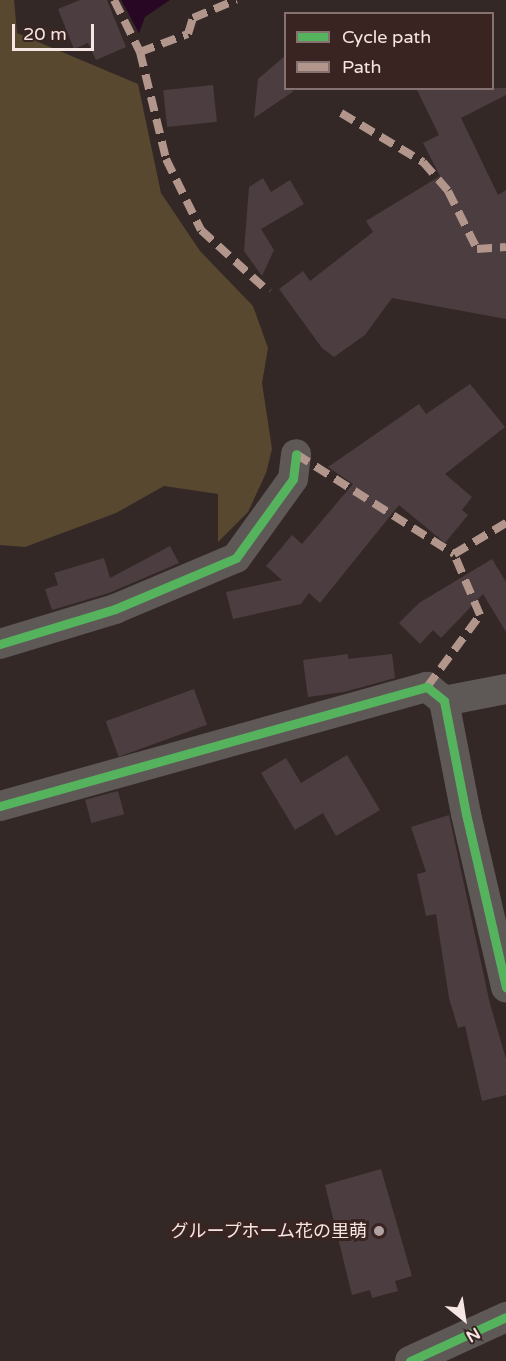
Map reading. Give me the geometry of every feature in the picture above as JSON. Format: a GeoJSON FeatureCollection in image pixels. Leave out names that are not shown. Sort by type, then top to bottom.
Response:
{"type":"FeatureCollection","features":[{"type":"Feature","properties":{"kind":"street"},"geometry":{"type":"LineString","coordinates":[[0,644],[115,609],[237,558],[293,479],[296,454]]}},
{"type":"Feature","properties":{"kind":"street"},"geometry":{"type":"LineString","coordinates":[[0,806],[427,687],[444,701],[466,814],[506,987]]}},
{"type":"Feature","properties":{"kind":"street"},"geometry":{"type":"LineString","coordinates":[[444,701],[506,689]]}},
{"type":"Feature","properties":{"kind":"street"},"geometry":{"type":"LineString","coordinates":[[410,1361],[506,1317]]}},
{"type":"Feature","properties":{"kind":"shaded area"},"geometry":{"type":"Polygon","coordinates":[[[0,0],[14,0],[17,33],[138,84],[161,193],[200,251],[253,306],[268,348],[262,383],[272,449],[266,473],[248,512],[218,542],[218,494],[164,486],[116,513],[25,547],[0,545],[0,0]]]}},
{"type":"Feature","properties":{"kind":"shaded area"},"geometry":{"type":"Polygon","coordinates":[[[121,0],[170,0],[145,17],[139,33],[121,0]]]}},
{"type":"Feature","properties":{"kind":"building"},"geometry":{"type":"Polygon","coordinates":[[[80,0],[107,0],[126,47],[96,60],[88,43],[74,49],[58,9],[80,0]]]}},
{"type":"Feature","properties":{"kind":"building"},"geometry":{"type":"Polygon","coordinates":[[[284,57],[284,90],[294,91],[254,118],[258,79],[284,57]]]}},
{"type":"Feature","properties":{"kind":"building"},"geometry":{"type":"Polygon","coordinates":[[[213,85],[217,122],[167,127],[163,90],[213,85]]]}},
{"type":"Feature","properties":{"kind":"building"},"geometry":{"type":"Polygon","coordinates":[[[506,88],[506,95],[461,118],[498,195],[506,190],[506,319],[392,298],[365,335],[334,357],[322,348],[279,289],[303,271],[310,281],[373,232],[366,221],[440,176],[423,143],[439,135],[417,90],[506,88]]]}},
{"type":"Feature","properties":{"kind":"building"},"geometry":{"type":"Polygon","coordinates":[[[263,178],[271,192],[290,180],[304,204],[261,229],[274,250],[262,276],[244,251],[249,187],[263,178]]]}},
{"type":"Feature","properties":{"kind":"building"},"geometry":{"type":"Polygon","coordinates":[[[470,384],[505,427],[445,474],[472,497],[462,510],[468,515],[445,543],[399,505],[320,603],[309,593],[301,604],[233,619],[226,592],[282,580],[266,566],[292,535],[302,544],[353,484],[328,467],[419,404],[426,414],[470,384]]]}},
{"type":"Feature","properties":{"kind":"building"},"geometry":{"type":"Polygon","coordinates":[[[170,546],[179,563],[109,593],[52,610],[45,589],[58,585],[54,573],[104,558],[110,578],[170,546]]]}},
{"type":"Feature","properties":{"kind":"building"},"geometry":{"type":"Polygon","coordinates":[[[492,559],[506,582],[506,632],[483,594],[441,638],[433,630],[420,644],[399,623],[419,603],[492,559]]]}},
{"type":"Feature","properties":{"kind":"building"},"geometry":{"type":"Polygon","coordinates":[[[348,654],[348,659],[392,654],[395,678],[344,692],[308,697],[303,660],[348,654]]]}},
{"type":"Feature","properties":{"kind":"building"},"geometry":{"type":"Polygon","coordinates":[[[194,689],[207,725],[119,757],[106,721],[194,689]]]}},
{"type":"Feature","properties":{"kind":"building"},"geometry":{"type":"Polygon","coordinates":[[[347,755],[380,810],[336,836],[323,813],[295,830],[261,773],[286,758],[301,783],[347,755]]]}},
{"type":"Feature","properties":{"kind":"building"},"geometry":{"type":"Polygon","coordinates":[[[118,791],[124,814],[91,823],[85,800],[118,791]]]}},
{"type":"Feature","properties":{"kind":"building"},"geometry":{"type":"Polygon","coordinates":[[[449,815],[490,1004],[506,1059],[506,1095],[482,1101],[465,1026],[458,1028],[449,998],[436,914],[426,916],[417,874],[426,872],[411,827],[449,815]]]}},
{"type":"Feature","properties":{"kind":"building","name":"グループホーム花の里萌"},"geometry":{"type":"Polygon","coordinates":[[[381,1169],[412,1276],[395,1281],[398,1291],[372,1298],[370,1290],[352,1295],[325,1185],[381,1169]]]}},
{"type":"Feature","properties":{"kind":"marked path"},"geometry":{"type":"LineString","coordinates":[[114,0],[140,52],[166,159],[201,230],[269,292]]}},
{"type":"Feature","properties":{"kind":"marked path"},"geometry":{"type":"LineString","coordinates":[[140,52],[188,34],[193,18],[236,0]]}},
{"type":"Feature","properties":{"kind":"marked path"},"geometry":{"type":"LineString","coordinates":[[341,113],[423,162],[448,191],[477,249],[506,247]]}},
{"type":"Feature","properties":{"kind":"marked path"},"geometry":{"type":"LineString","coordinates":[[296,454],[454,554]]}},
{"type":"Feature","properties":{"kind":"marked path"},"geometry":{"type":"LineString","coordinates":[[427,687],[480,615],[454,554],[506,523]]}},
{"type":"Feature","properties":{"kind":"cycle path"},"geometry":{"type":"LineString","coordinates":[[0,644],[115,609],[236,558],[293,479],[296,454]]}},
{"type":"Feature","properties":{"kind":"cycle path"},"geometry":{"type":"LineString","coordinates":[[0,806],[427,687],[444,701],[466,814],[506,987]]}},
{"type":"Feature","properties":{"kind":"cycle path"},"geometry":{"type":"LineString","coordinates":[[410,1361],[506,1317]]}},
{"type":"Feature","properties":{"kind":"place","name":"グループホーム花の里萌"},"geometry":{"type":"Point","coordinates":[379,1231]}}]}
